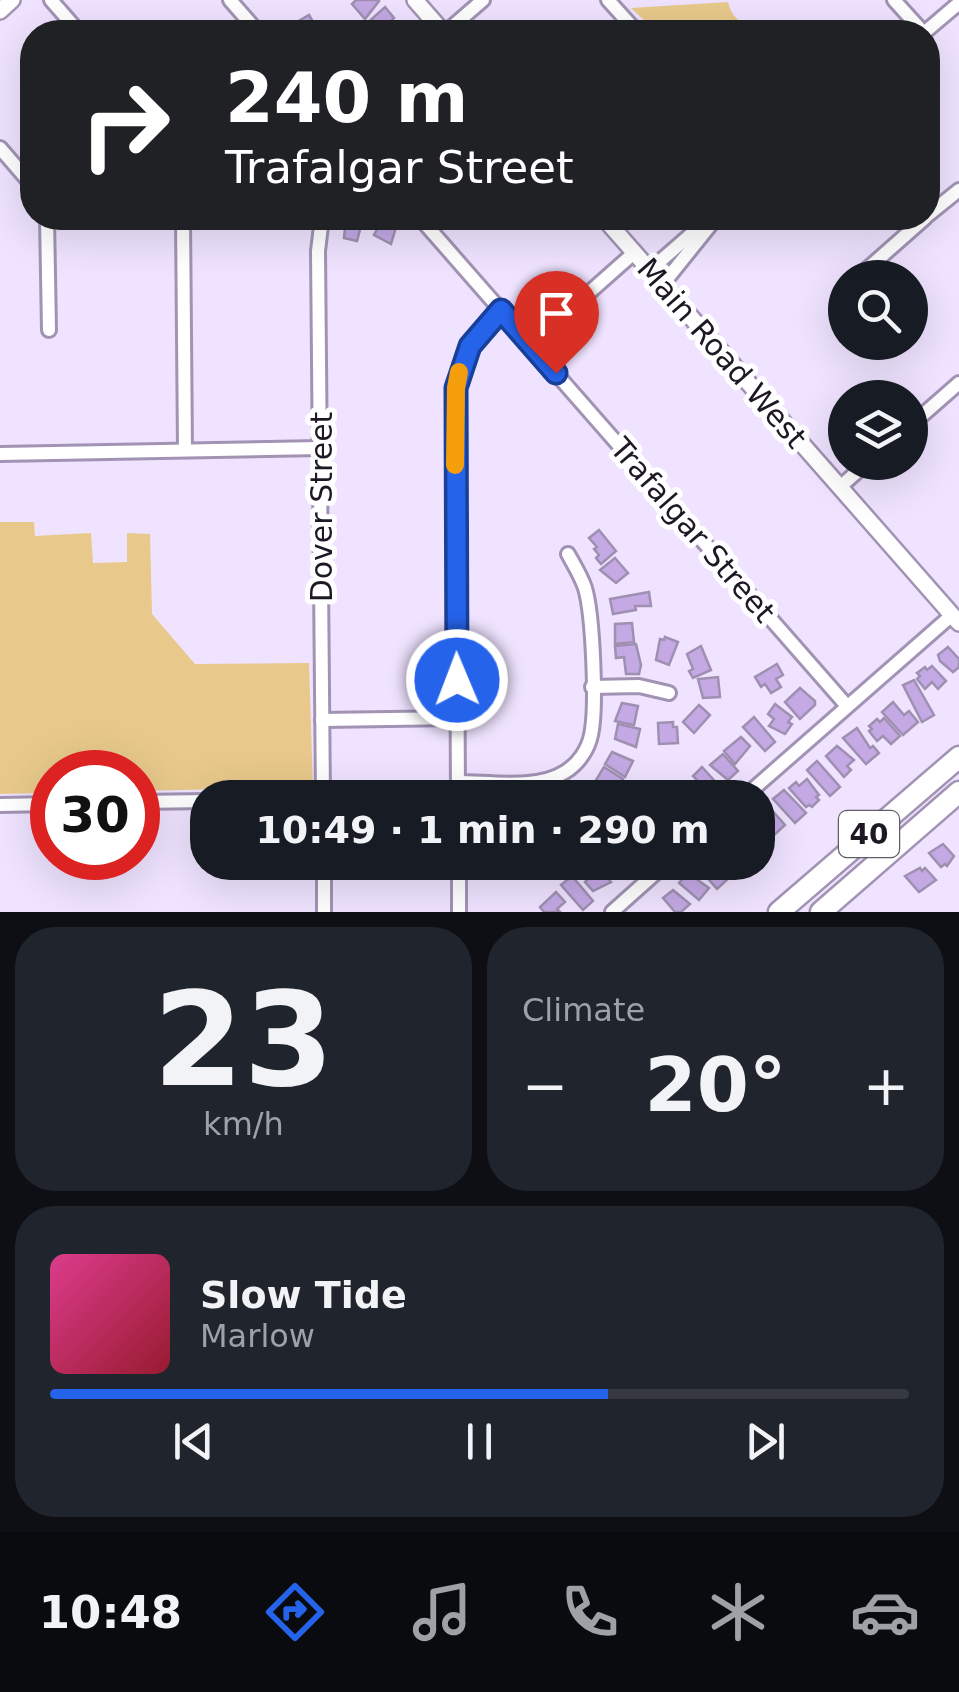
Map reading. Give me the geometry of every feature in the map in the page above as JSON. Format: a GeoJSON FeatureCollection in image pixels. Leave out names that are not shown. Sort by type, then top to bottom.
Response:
{"type":"FeatureCollection","features":[{"type":"Feature","properties":{"kind":"main road","name":"40"},"geometry":{"type":"LineString","coordinates":[[780,912],[959,757]]}},
{"type":"Feature","properties":{"kind":"main road","name":"40"},"geometry":{"type":"LineString","coordinates":[[821,912],[959,792]]}},
{"type":"Feature","properties":{"kind":"street"},"geometry":{"type":"LineString","coordinates":[[0,11],[12,0]]}},
{"type":"Feature","properties":{"kind":"street"},"geometry":{"type":"LineString","coordinates":[[51,0],[68,20]]}},
{"type":"Feature","properties":{"kind":"street"},"geometry":{"type":"LineString","coordinates":[[230,0],[248,20]]}},
{"type":"Feature","properties":{"kind":"street"},"geometry":{"type":"LineString","coordinates":[[415,0],[433,20]]}},
{"type":"Feature","properties":{"kind":"street"},"geometry":{"type":"LineString","coordinates":[[459,20],[483,0]]}},
{"type":"Feature","properties":{"kind":"street"},"geometry":{"type":"LineString","coordinates":[[608,0],[626,20]]}},
{"type":"Feature","properties":{"kind":"street"},"geometry":{"type":"LineString","coordinates":[[894,0],[913,20]]}},
{"type":"Feature","properties":{"kind":"street"},"geometry":{"type":"LineString","coordinates":[[938,20],[959,3]]}},
{"type":"Feature","properties":{"kind":"street"},"geometry":{"type":"LineString","coordinates":[[0,148],[20,172]]}},
{"type":"Feature","properties":{"kind":"street"},"geometry":{"type":"LineString","coordinates":[[47,230],[49,330]]}},
{"type":"Feature","properties":{"kind":"street"},"geometry":{"type":"LineString","coordinates":[[183,230],[185,450]]}},
{"type":"Feature","properties":{"kind":"street","name":"Dover Street"},"geometry":{"type":"LineString","coordinates":[[321,230],[323,780]]}},
{"type":"Feature","properties":{"kind":"street","name":"Trafalgar Street"},"geometry":{"type":"LineString","coordinates":[[431,230],[847,706]]}},
{"type":"Feature","properties":{"kind":"street","name":"Main Road West"},"geometry":{"type":"LineString","coordinates":[[615,230],[956,619]]}},
{"type":"Feature","properties":{"kind":"street"},"geometry":{"type":"LineString","coordinates":[[650,270],[699,230]]}},
{"type":"Feature","properties":{"kind":"street"},"geometry":{"type":"LineString","coordinates":[[662,284],[705,230]]}},
{"type":"Feature","properties":{"kind":"street"},"geometry":{"type":"LineString","coordinates":[[876,260],[910,230]]}},
{"type":"Feature","properties":{"kind":"street"},"geometry":{"type":"LineString","coordinates":[[530,344],[634,252]]}},
{"type":"Feature","properties":{"kind":"street"},"geometry":{"type":"LineString","coordinates":[[458,780],[456,388],[470,346],[501,310]]}},
{"type":"Feature","properties":{"kind":"street"},"geometry":{"type":"LineString","coordinates":[[928,411],[959,384]]}},
{"type":"Feature","properties":{"kind":"street"},"geometry":{"type":"LineString","coordinates":[[0,454],[320,448]]}},
{"type":"Feature","properties":{"kind":"street"},"geometry":{"type":"LineString","coordinates":[[840,487],[848,480]]}},
{"type":"Feature","properties":{"kind":"street"},"geometry":{"type":"LineString","coordinates":[[542,780],[564,773],[580,758],[591,736],[588,602],[568,554]]}},
{"type":"Feature","properties":{"kind":"street"},"geometry":{"type":"LineString","coordinates":[[763,780],[847,706],[956,619]]}},
{"type":"Feature","properties":{"kind":"street"},"geometry":{"type":"LineString","coordinates":[[592,687],[638,686],[669,694]]}},
{"type":"Feature","properties":{"kind":"street"},"geometry":{"type":"LineString","coordinates":[[322,720],[458,718]]}},
{"type":"Feature","properties":{"kind":"street"},"geometry":{"type":"LineString","coordinates":[[160,802],[190,801]]}},
{"type":"Feature","properties":{"kind":"street"},"geometry":{"type":"LineString","coordinates":[[0,804],[30,804]]}},
{"type":"Feature","properties":{"kind":"street"},"geometry":{"type":"LineString","coordinates":[[324,880],[324,912]]}},
{"type":"Feature","properties":{"kind":"street"},"geometry":{"type":"LineString","coordinates":[[459,880],[459,912]]}},
{"type":"Feature","properties":{"kind":"street"},"geometry":{"type":"LineString","coordinates":[[612,912],[648,880]]}},
{"type":"Feature","properties":{"kind":"shaded area"},"geometry":{"type":"Polygon","coordinates":[[[728,2],[739,20],[644,20],[631,8],[728,2]]]}},
{"type":"Feature","properties":{"kind":"shaded area"},"geometry":{"type":"Polygon","coordinates":[[[0,522],[34,522],[35,536],[91,533],[93,563],[127,562],[127,533],[150,534],[152,614],[195,664],[309,663],[313,780],[190,780],[190,790],[160,790],[160,750],[30,750],[30,793],[0,794],[0,522]]]}},
{"type":"Feature","properties":{"kind":"building"},"geometry":{"type":"Polygon","coordinates":[[[356,0],[379,1],[365,19],[352,4],[356,0]]]}},
{"type":"Feature","properties":{"kind":"building"},"geometry":{"type":"Polygon","coordinates":[[[385,7],[394,18],[392,20],[371,20],[385,7]]]}},
{"type":"Feature","properties":{"kind":"building"},"geometry":{"type":"Polygon","coordinates":[[[345,230],[360,230],[357,241],[344,238],[345,230]]]}},
{"type":"Feature","properties":{"kind":"building"},"geometry":{"type":"Polygon","coordinates":[[[377,230],[395,230],[391,244],[374,235],[377,230]]]}},
{"type":"Feature","properties":{"kind":"building"},"geometry":{"type":"Polygon","coordinates":[[[599,530],[616,551],[601,564],[596,558],[597,547],[589,538],[599,530]]]}},
{"type":"Feature","properties":{"kind":"building"},"geometry":{"type":"Polygon","coordinates":[[[615,558],[628,573],[616,583],[600,570],[615,558]]]}},
{"type":"Feature","properties":{"kind":"building"},"geometry":{"type":"Polygon","coordinates":[[[649,592],[651,606],[635,606],[636,610],[613,614],[610,599],[649,592]]]}},
{"type":"Feature","properties":{"kind":"building"},"geometry":{"type":"Polygon","coordinates":[[[632,623],[634,642],[615,644],[615,624],[632,623]]]}},
{"type":"Feature","properties":{"kind":"building"},"geometry":{"type":"Polygon","coordinates":[[[660,639],[678,642],[669,665],[656,660],[660,639]]]}},
{"type":"Feature","properties":{"kind":"building"},"geometry":{"type":"Polygon","coordinates":[[[636,644],[639,674],[626,674],[624,657],[616,658],[615,646],[636,644]]]}},
{"type":"Feature","properties":{"kind":"building"},"geometry":{"type":"Polygon","coordinates":[[[701,646],[711,670],[693,678],[687,654],[701,646]]]}},
{"type":"Feature","properties":{"kind":"building"},"geometry":{"type":"Polygon","coordinates":[[[948,647],[959,659],[959,667],[953,672],[938,655],[948,647]]]}},
{"type":"Feature","properties":{"kind":"building"},"geometry":{"type":"Polygon","coordinates":[[[777,664],[783,675],[776,679],[781,687],[771,693],[755,677],[777,664]]]}},
{"type":"Feature","properties":{"kind":"building"},"geometry":{"type":"Polygon","coordinates":[[[932,666],[946,681],[938,689],[932,682],[925,689],[917,673],[932,666]]]}},
{"type":"Feature","properties":{"kind":"building"},"geometry":{"type":"Polygon","coordinates":[[[718,677],[720,697],[703,698],[698,679],[718,677]]]}},
{"type":"Feature","properties":{"kind":"building"},"geometry":{"type":"Polygon","coordinates":[[[914,680],[934,715],[922,722],[903,685],[914,680]]]}},
{"type":"Feature","properties":{"kind":"building"},"geometry":{"type":"Polygon","coordinates":[[[800,688],[815,705],[800,719],[785,702],[800,688]]]}},
{"type":"Feature","properties":{"kind":"building"},"geometry":{"type":"Polygon","coordinates":[[[893,702],[904,715],[909,711],[918,722],[903,735],[882,712],[893,702]]]}},
{"type":"Feature","properties":{"kind":"building"},"geometry":{"type":"Polygon","coordinates":[[[622,703],[638,706],[634,725],[615,721],[622,703]]]}},
{"type":"Feature","properties":{"kind":"building"},"geometry":{"type":"Polygon","coordinates":[[[775,704],[792,717],[785,734],[769,726],[774,719],[768,714],[775,704]]]}},
{"type":"Feature","properties":{"kind":"building"},"geometry":{"type":"Polygon","coordinates":[[[699,705],[710,715],[694,733],[683,722],[699,705]]]}},
{"type":"Feature","properties":{"kind":"building"},"geometry":{"type":"Polygon","coordinates":[[[754,717],[775,742],[765,751],[743,727],[754,717]]]}},
{"type":"Feature","properties":{"kind":"building"},"geometry":{"type":"Polygon","coordinates":[[[884,718],[900,736],[891,744],[883,736],[877,741],[869,731],[877,719],[880,722],[884,718]]]}},
{"type":"Feature","properties":{"kind":"building"},"geometry":{"type":"Polygon","coordinates":[[[673,722],[678,743],[659,744],[658,723],[673,722]]]}},
{"type":"Feature","properties":{"kind":"building"},"geometry":{"type":"Polygon","coordinates":[[[618,724],[640,729],[636,747],[615,739],[618,724]]]}},
{"type":"Feature","properties":{"kind":"building"},"geometry":{"type":"Polygon","coordinates":[[[857,728],[870,748],[873,746],[879,753],[866,764],[843,738],[857,728]]]}},
{"type":"Feature","properties":{"kind":"building"},"geometry":{"type":"Polygon","coordinates":[[[741,737],[750,746],[735,764],[724,751],[741,737]]]}},
{"type":"Feature","properties":{"kind":"building"},"geometry":{"type":"Polygon","coordinates":[[[837,746],[854,760],[844,777],[826,756],[837,746]]]}},
{"type":"Feature","properties":{"kind":"building"},"geometry":{"type":"Polygon","coordinates":[[[612,752],[633,761],[625,777],[605,764],[612,752]]]}},
{"type":"Feature","properties":{"kind":"building"},"geometry":{"type":"Polygon","coordinates":[[[723,754],[738,771],[728,780],[710,765],[723,754]]]}},
{"type":"Feature","properties":{"kind":"building"},"geometry":{"type":"Polygon","coordinates":[[[817,761],[840,787],[830,796],[807,770],[817,761]]]}},
{"type":"Feature","properties":{"kind":"building"},"geometry":{"type":"Polygon","coordinates":[[[604,767],[623,779],[622,780],[596,780],[604,767]]]}},
{"type":"Feature","properties":{"kind":"building"},"geometry":{"type":"Polygon","coordinates":[[[702,767],[714,780],[697,780],[693,776],[702,767]]]}},
{"type":"Feature","properties":{"kind":"building"},"geometry":{"type":"Polygon","coordinates":[[[807,779],[819,795],[812,807],[806,807],[789,788],[807,779]]]}},
{"type":"Feature","properties":{"kind":"building"},"geometry":{"type":"Polygon","coordinates":[[[784,790],[806,813],[795,823],[775,797],[784,790]]]}},
{"type":"Feature","properties":{"kind":"building"},"geometry":{"type":"Polygon","coordinates":[[[775,814],[785,825],[775,834],[775,814]]]}},
{"type":"Feature","properties":{"kind":"building"},"geometry":{"type":"Polygon","coordinates":[[[943,844],[954,856],[947,866],[941,867],[929,853],[943,844]]]}},
{"type":"Feature","properties":{"kind":"building"},"geometry":{"type":"Polygon","coordinates":[[[920,868],[936,880],[919,892],[905,876],[920,868]]]}},
{"type":"Feature","properties":{"kind":"building"},"geometry":{"type":"Polygon","coordinates":[[[575,880],[593,901],[583,910],[561,885],[575,880]]]}},
{"type":"Feature","properties":{"kind":"building"},"geometry":{"type":"Polygon","coordinates":[[[609,880],[611,882],[593,891],[585,882],[609,880]]]}},
{"type":"Feature","properties":{"kind":"building"},"geometry":{"type":"Polygon","coordinates":[[[698,880],[709,888],[699,900],[679,883],[698,880]]]}},
{"type":"Feature","properties":{"kind":"building"},"geometry":{"type":"Polygon","coordinates":[[[709,880],[727,880],[717,889],[709,880]]]}},
{"type":"Feature","properties":{"kind":"building"},"geometry":{"type":"Polygon","coordinates":[[[673,890],[690,904],[681,912],[675,912],[663,898],[673,890]]]}},
{"type":"Feature","properties":{"kind":"building"},"geometry":{"type":"Polygon","coordinates":[[[556,892],[565,902],[557,909],[560,912],[544,912],[540,907],[556,892]]]}},
{"type":"Feature","properties":{"kind":"slow traffic"},"geometry":{"type":"LineString","coordinates":[[455,465],[459,372]]}},
{"type":"Feature","properties":{"kind":"route"},"geometry":{"type":"LineString","coordinates":[[457,680],[455,406],[463,361],[478,333],[501,310],[556,373]]}}]}
